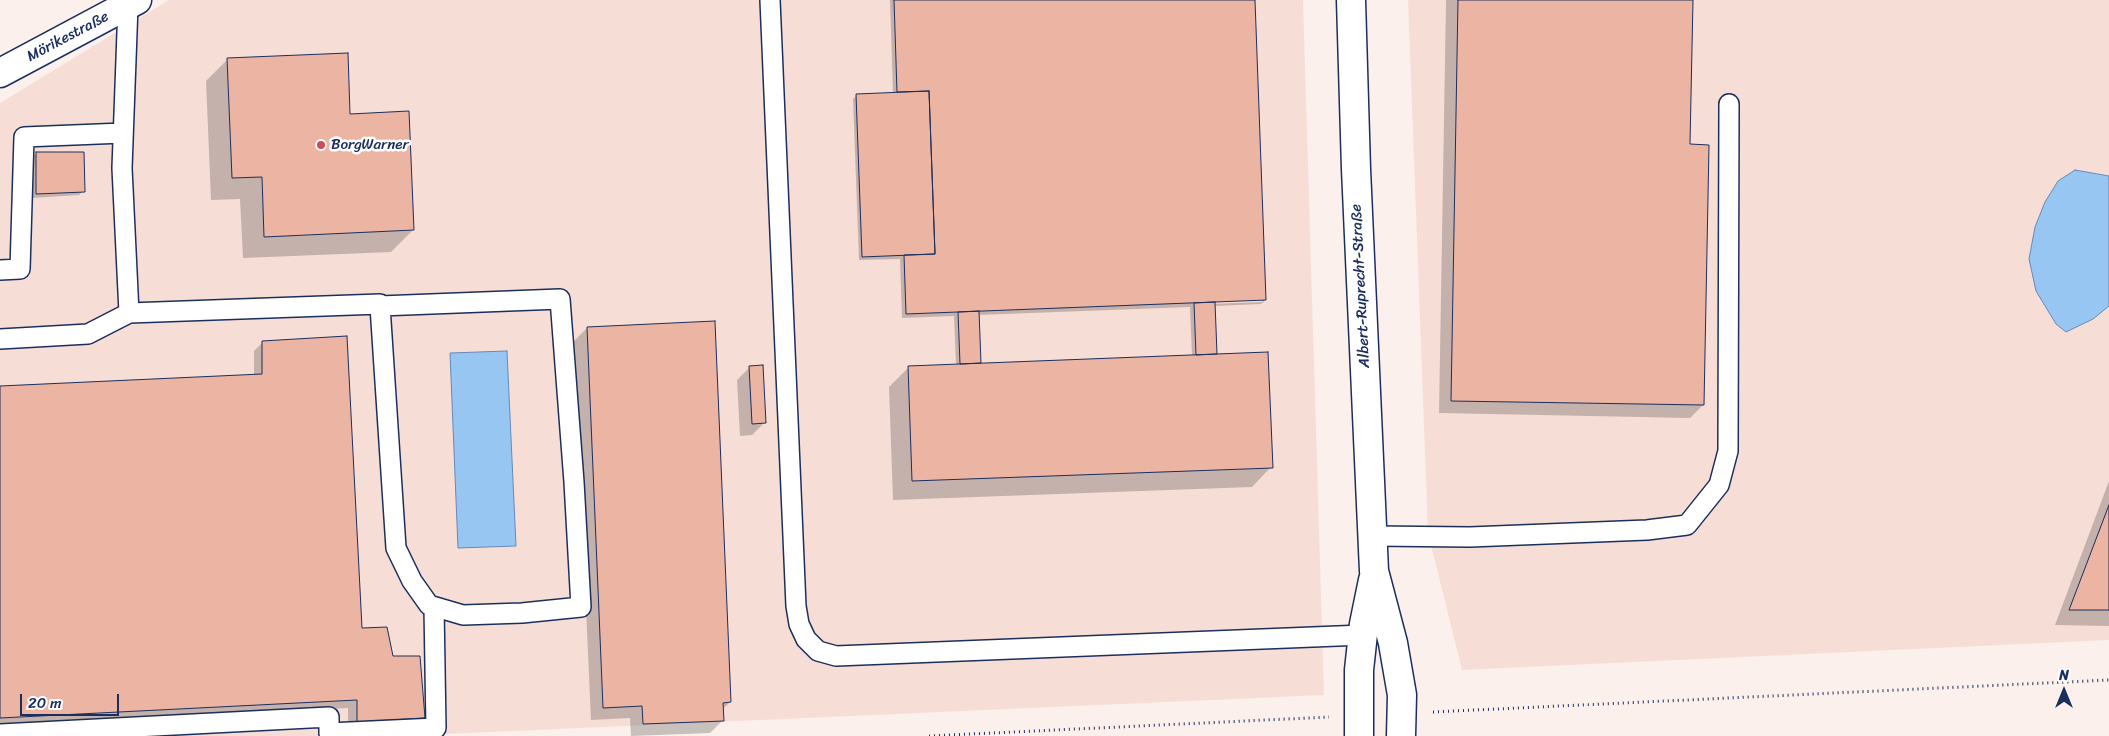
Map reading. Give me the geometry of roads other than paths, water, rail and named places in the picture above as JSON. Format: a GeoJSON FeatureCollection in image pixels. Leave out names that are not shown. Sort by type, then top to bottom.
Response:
{"type":"FeatureCollection","features":[{"type":"Feature","properties":{"kind":"street","name":"Albert-Ruprecht-Straße"},"geometry":{"type":"LineString","coordinates":[[1351,0],[1356,178],[1374,571]]}},
{"type":"Feature","properties":{"kind":"street","name":"Mörikestraße"},"geometry":{"type":"LineString","coordinates":[[0,73],[130,2]]}},
{"type":"Feature","properties":{"kind":"street"},"geometry":{"type":"LineString","coordinates":[[1359,726],[1359,670],[1374,571]]}},
{"type":"Feature","properties":{"kind":"street"},"geometry":{"type":"LineString","coordinates":[[1374,571],[1393,643],[1402,695],[1402,725]]}},
{"type":"Feature","properties":{"kind":"lane"},"geometry":{"type":"LineString","coordinates":[[770,0],[796,606],[799,624],[806,638],[818,651],[836,656],[1363,635]]}},
{"type":"Feature","properties":{"kind":"lane"},"geometry":{"type":"LineString","coordinates":[[129,313],[122,168],[130,2]]}},
{"type":"Feature","properties":{"kind":"lane"},"geometry":{"type":"LineString","coordinates":[[1373,536],[1470,537],[1647,530],[1687,525],[1719,485],[1728,450],[1729,104]]}},
{"type":"Feature","properties":{"kind":"lane"},"geometry":{"type":"LineString","coordinates":[[0,270],[20,269],[24,137],[123,133]]}},
{"type":"Feature","properties":{"kind":"lane"},"geometry":{"type":"LineString","coordinates":[[0,339],[88,334],[129,313],[560,299],[574,482],[581,607],[463,616],[429,605],[412,581],[396,548],[380,306]]}},
{"type":"Feature","properties":{"kind":"lane"},"geometry":{"type":"LineString","coordinates":[[0,734],[328,717],[329,732],[436,728],[434,607]]}},
{"type":"Feature","properties":{"kind":"water"},"geometry":{"type":"Polygon","coordinates":[[[2075,170],[2109,176],[2109,306],[2093,319],[2066,332],[2056,324],[2036,291],[2029,259],[2035,227],[2045,202],[2058,181],[2075,170]]]}},
{"type":"Feature","properties":{"kind":"water"},"geometry":{"type":"Polygon","coordinates":[[[507,351],[516,546],[458,548],[450,353],[507,351]]]}},
{"type":"Feature","properties":{"kind":"place","name":"BorgWarner"},"geometry":{"type":"Point","coordinates":[321,145]}}]}
